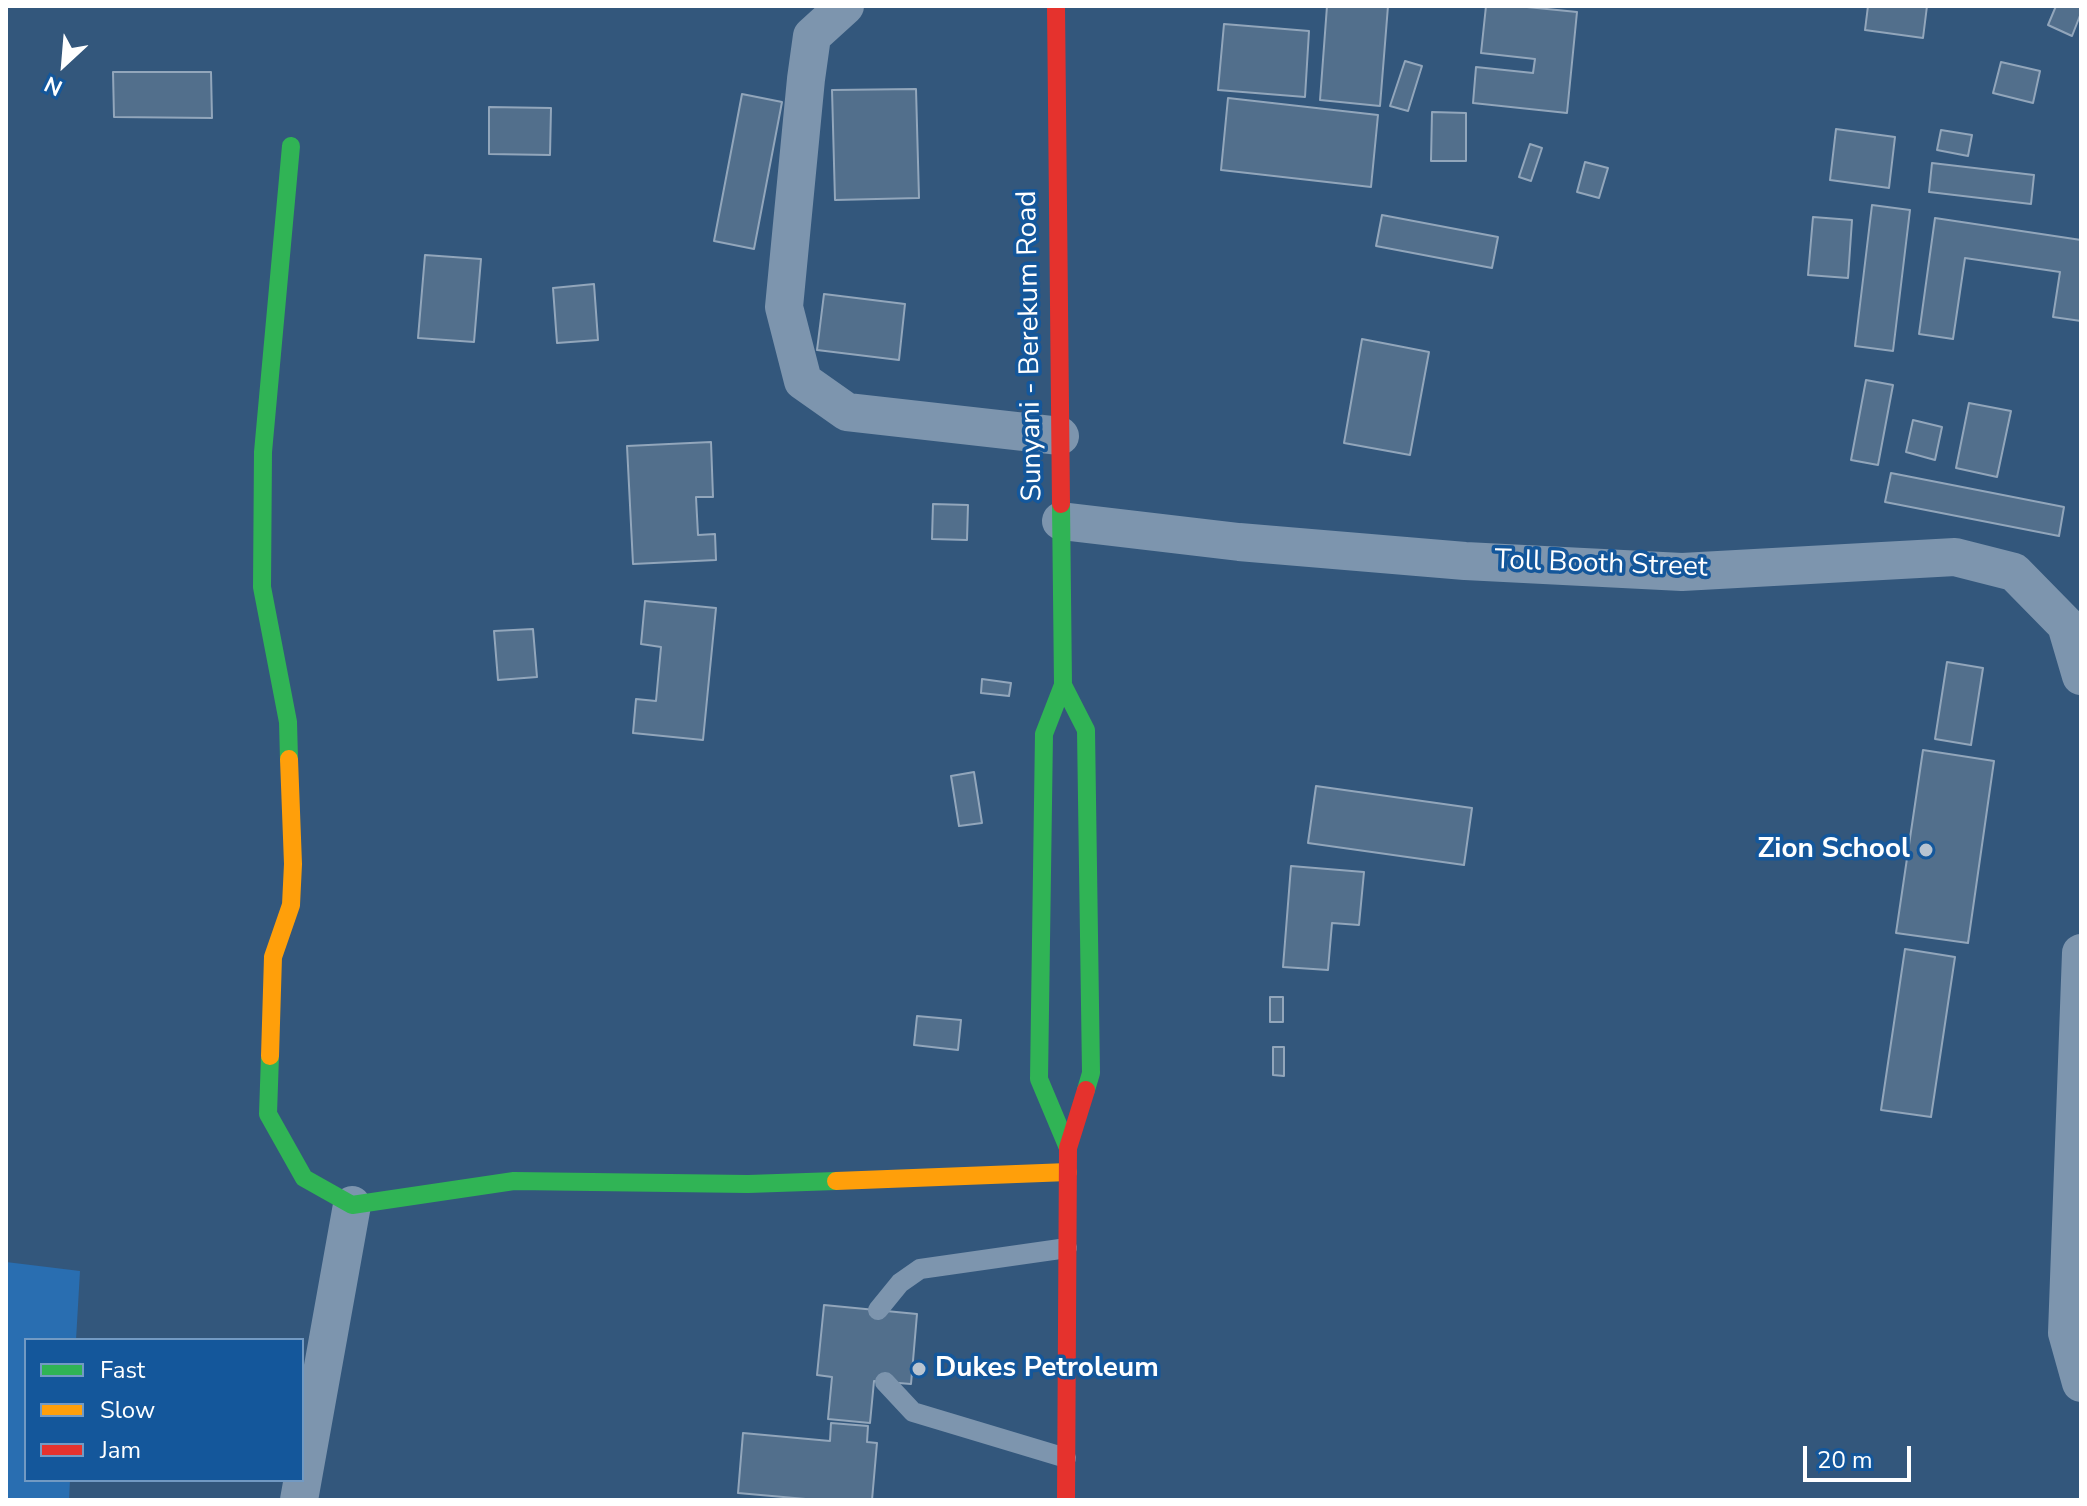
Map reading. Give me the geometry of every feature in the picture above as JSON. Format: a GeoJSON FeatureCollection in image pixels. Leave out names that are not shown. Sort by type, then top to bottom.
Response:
{"type":"FeatureCollection","features":[{"type":"Feature","properties":{"kind":"main road","name":"Sunyani - Berekum Road"},"geometry":{"type":"LineString","coordinates":[[1056,6],[1063,685],[1044,734],[1039,1079],[1068,1148]]}},
{"type":"Feature","properties":{"kind":"main road"},"geometry":{"type":"LineString","coordinates":[[291,146],[263,452],[262,587],[288,722],[293,864],[291,905],[273,957],[268,1114],[304,1178],[352,1205],[514,1181],[748,1184],[1068,1172]]}},
{"type":"Feature","properties":{"kind":"main road","name":"Sunyani - Berekum Road"},"geometry":{"type":"LineString","coordinates":[[1063,685],[1086,730],[1091,1073],[1068,1148],[1066,1500]]}},
{"type":"Feature","properties":{"kind":"street"},"geometry":{"type":"LineString","coordinates":[[845,6],[812,36],[806,79],[784,307],[803,381],[847,412],[1060,436]]}},
{"type":"Feature","properties":{"kind":"street","name":"Toll Booth Street"},"geometry":{"type":"LineString","coordinates":[[1061,521],[1239,542],[1450,559],[1682,572],[1955,557],[2014,572],[2066,625],[2081,676]]}},
{"type":"Feature","properties":{"kind":"street"},"geometry":{"type":"LineString","coordinates":[[2081,953],[2067,1333],[2081,1383]]}},
{"type":"Feature","properties":{"kind":"street"},"geometry":{"type":"LineString","coordinates":[[304,1472],[352,1205]]}},
{"type":"Feature","properties":{"kind":"lane"},"geometry":{"type":"LineString","coordinates":[[878,1310],[900,1283],[920,1269],[1067,1248]]}},
{"type":"Feature","properties":{"kind":"lane"},"geometry":{"type":"LineString","coordinates":[[885,1382],[913,1412],[1066,1458]]}},
{"type":"Feature","properties":{"kind":"shaded area"},"geometry":{"type":"Polygon","coordinates":[[[6,1262],[80,1271],[76,1338],[24,1338],[24,1482],[70,1482],[69,1500],[6,1500],[6,1262]]]}},
{"type":"Feature","properties":{"kind":"building"},"geometry":{"type":"Polygon","coordinates":[[[1327,6],[1388,6],[1380,106],[1320,100],[1327,6]]]}},
{"type":"Feature","properties":{"kind":"building"},"geometry":{"type":"Polygon","coordinates":[[[1486,6],[1577,12],[1567,113],[1473,103],[1476,67],[1533,73],[1535,59],[1481,53],[1486,6]]]}},
{"type":"Feature","properties":{"kind":"building"},"geometry":{"type":"Polygon","coordinates":[[[1868,6],[1927,6],[1923,38],[1865,30],[1868,6]]]}},
{"type":"Feature","properties":{"kind":"building"},"geometry":{"type":"Polygon","coordinates":[[[2056,6],[2081,6],[2072,36],[2048,25],[2056,6]]]}},
{"type":"Feature","properties":{"kind":"building"},"geometry":{"type":"Polygon","coordinates":[[[1224,24],[1309,31],[1305,97],[1218,90],[1224,24]]]}},
{"type":"Feature","properties":{"kind":"building"},"geometry":{"type":"Polygon","coordinates":[[[1405,61],[1422,66],[1408,111],[1390,106],[1405,61]]]}},
{"type":"Feature","properties":{"kind":"building"},"geometry":{"type":"Polygon","coordinates":[[[2001,62],[2040,71],[2033,103],[1993,93],[2001,62]]]}},
{"type":"Feature","properties":{"kind":"building"},"geometry":{"type":"Polygon","coordinates":[[[113,72],[211,72],[212,118],[114,117],[113,72]]]}},
{"type":"Feature","properties":{"kind":"building"},"geometry":{"type":"Polygon","coordinates":[[[916,89],[919,198],[835,200],[832,90],[916,89]]]}},
{"type":"Feature","properties":{"kind":"building"},"geometry":{"type":"Polygon","coordinates":[[[742,94],[782,102],[754,249],[714,241],[742,94]]]}},
{"type":"Feature","properties":{"kind":"building"},"geometry":{"type":"Polygon","coordinates":[[[1228,98],[1378,115],[1371,187],[1221,170],[1228,98]]]}},
{"type":"Feature","properties":{"kind":"building"},"geometry":{"type":"Polygon","coordinates":[[[489,107],[551,108],[550,155],[489,154],[489,107]]]}},
{"type":"Feature","properties":{"kind":"building"},"geometry":{"type":"Polygon","coordinates":[[[1432,112],[1466,113],[1466,161],[1431,161],[1432,112]]]}},
{"type":"Feature","properties":{"kind":"building"},"geometry":{"type":"Polygon","coordinates":[[[1836,129],[1895,137],[1889,188],[1830,180],[1836,129]]]}},
{"type":"Feature","properties":{"kind":"building"},"geometry":{"type":"Polygon","coordinates":[[[1941,130],[1972,135],[1968,156],[1937,150],[1941,130]]]}},
{"type":"Feature","properties":{"kind":"building"},"geometry":{"type":"Polygon","coordinates":[[[1530,144],[1542,148],[1531,181],[1519,177],[1530,144]]]}},
{"type":"Feature","properties":{"kind":"building"},"geometry":{"type":"Polygon","coordinates":[[[1585,162],[1608,168],[1599,198],[1577,192],[1585,162]]]}},
{"type":"Feature","properties":{"kind":"building"},"geometry":{"type":"Polygon","coordinates":[[[1932,163],[2034,175],[2031,204],[1929,192],[1932,163]]]}},
{"type":"Feature","properties":{"kind":"building"},"geometry":{"type":"Polygon","coordinates":[[[1872,205],[1910,210],[1893,351],[1855,346],[1872,205]]]}},
{"type":"Feature","properties":{"kind":"building"},"geometry":{"type":"Polygon","coordinates":[[[1382,215],[1498,237],[1492,268],[1376,246],[1382,215]]]}},
{"type":"Feature","properties":{"kind":"building"},"geometry":{"type":"Polygon","coordinates":[[[1813,217],[1852,220],[1848,278],[1808,275],[1813,217]]]}},
{"type":"Feature","properties":{"kind":"building"},"geometry":{"type":"Polygon","coordinates":[[[1935,218],[2081,240],[2081,321],[2053,317],[2060,272],[1965,258],[1953,339],[1919,334],[1935,218]]]}},
{"type":"Feature","properties":{"kind":"building"},"geometry":{"type":"Polygon","coordinates":[[[425,255],[481,259],[474,342],[418,338],[425,255]]]}},
{"type":"Feature","properties":{"kind":"building"},"geometry":{"type":"Polygon","coordinates":[[[594,284],[598,340],[557,343],[553,288],[594,284]]]}},
{"type":"Feature","properties":{"kind":"building"},"geometry":{"type":"Polygon","coordinates":[[[824,294],[905,304],[899,360],[817,350],[824,294]]]}},
{"type":"Feature","properties":{"kind":"building"},"geometry":{"type":"Polygon","coordinates":[[[1362,339],[1429,352],[1410,455],[1344,443],[1362,339]]]}},
{"type":"Feature","properties":{"kind":"building"},"geometry":{"type":"Polygon","coordinates":[[[1866,380],[1893,385],[1878,465],[1851,460],[1866,380]]]}},
{"type":"Feature","properties":{"kind":"building"},"geometry":{"type":"Polygon","coordinates":[[[1969,403],[2011,411],[1997,477],[1956,468],[1969,403]]]}},
{"type":"Feature","properties":{"kind":"building"},"geometry":{"type":"Polygon","coordinates":[[[1913,420],[1942,427],[1935,460],[1906,452],[1913,420]]]}},
{"type":"Feature","properties":{"kind":"building"},"geometry":{"type":"Polygon","coordinates":[[[711,442],[713,497],[696,497],[698,535],[715,534],[716,560],[633,564],[627,446],[711,442]]]}},
{"type":"Feature","properties":{"kind":"building"},"geometry":{"type":"Polygon","coordinates":[[[1891,473],[2064,507],[2059,536],[1885,502],[1891,473]]]}},
{"type":"Feature","properties":{"kind":"building"},"geometry":{"type":"Polygon","coordinates":[[[933,504],[968,505],[967,540],[932,539],[933,504]]]}},
{"type":"Feature","properties":{"kind":"building"},"geometry":{"type":"Polygon","coordinates":[[[645,601],[716,608],[703,740],[633,733],[636,699],[656,701],[661,647],[641,644],[645,601]]]}},
{"type":"Feature","properties":{"kind":"building"},"geometry":{"type":"Polygon","coordinates":[[[533,629],[537,677],[498,680],[494,631],[533,629]]]}},
{"type":"Feature","properties":{"kind":"building"},"geometry":{"type":"Polygon","coordinates":[[[1947,662],[1983,668],[1971,745],[1935,739],[1947,662]]]}},
{"type":"Feature","properties":{"kind":"building"},"geometry":{"type":"Polygon","coordinates":[[[982,679],[1011,683],[1009,696],[981,693],[982,679]]]}},
{"type":"Feature","properties":{"kind":"building"},"geometry":{"type":"Polygon","coordinates":[[[1923,750],[1994,761],[1968,943],[1896,933],[1923,750]]]}},
{"type":"Feature","properties":{"kind":"building"},"geometry":{"type":"Polygon","coordinates":[[[974,772],[982,823],[959,826],[951,776],[974,772]]]}},
{"type":"Feature","properties":{"kind":"building"},"geometry":{"type":"Polygon","coordinates":[[[1316,786],[1472,808],[1464,865],[1308,843],[1316,786]]]}},
{"type":"Feature","properties":{"kind":"building"},"geometry":{"type":"Polygon","coordinates":[[[1291,866],[1364,872],[1359,925],[1332,923],[1328,970],[1283,967],[1291,866]]]}},
{"type":"Feature","properties":{"kind":"building"},"geometry":{"type":"Polygon","coordinates":[[[1905,949],[1955,957],[1931,1117],[1881,1110],[1905,949]]]}},
{"type":"Feature","properties":{"kind":"building"},"geometry":{"type":"Polygon","coordinates":[[[1270,997],[1283,997],[1283,1022],[1270,1022],[1270,997]]]}},
{"type":"Feature","properties":{"kind":"building"},"geometry":{"type":"Polygon","coordinates":[[[917,1016],[961,1020],[958,1050],[914,1045],[917,1016]]]}},
{"type":"Feature","properties":{"kind":"building"},"geometry":{"type":"Polygon","coordinates":[[[1273,1047],[1284,1047],[1284,1076],[1273,1075],[1273,1047]]]}},
{"type":"Feature","properties":{"kind":"building"},"geometry":{"type":"Polygon","coordinates":[[[824,1305],[917,1314],[911,1384],[874,1381],[870,1423],[828,1419],[832,1377],[817,1375],[824,1305]]]}},
{"type":"Feature","properties":{"kind":"building"},"geometry":{"type":"Polygon","coordinates":[[[831,1423],[868,1426],[867,1442],[877,1443],[872,1500],[817,1500],[738,1493],[743,1433],[830,1441],[831,1423]]]}},
{"type":"Feature","properties":{"kind":"traffic: fast"},"geometry":{"type":"LineString","coordinates":[[289,759],[288,722],[262,587],[263,452],[291,146]]}},
{"type":"Feature","properties":{"kind":"traffic: fast"},"geometry":{"type":"LineString","coordinates":[[1061,504],[1063,685],[1044,734],[1039,1079],[1068,1148]]}},
{"type":"Feature","properties":{"kind":"traffic: fast"},"geometry":{"type":"LineString","coordinates":[[1063,685],[1086,730],[1091,1073],[1086,1090]]}},
{"type":"Feature","properties":{"kind":"traffic: fast"},"geometry":{"type":"LineString","coordinates":[[270,1056],[268,1114],[304,1178],[352,1205],[514,1181],[748,1184],[836,1181]]}},
{"type":"Feature","properties":{"kind":"traffic: slow"},"geometry":{"type":"LineString","coordinates":[[270,1056],[273,957],[291,905],[293,864],[289,759]]}},
{"type":"Feature","properties":{"kind":"traffic: slow"},"geometry":{"type":"LineString","coordinates":[[836,1181],[1068,1172]]}},
{"type":"Feature","properties":{"kind":"traffic: jam"},"geometry":{"type":"LineString","coordinates":[[1056,6],[1061,504]]}},
{"type":"Feature","properties":{"kind":"traffic: jam"},"geometry":{"type":"LineString","coordinates":[[1066,1500],[1068,1148],[1086,1090]]}},
{"type":"Feature","properties":{"kind":"place","name":"Zion School"},"geometry":{"type":"Point","coordinates":[1926,850]}},
{"type":"Feature","properties":{"kind":"place","name":"Dukes Petroleum"},"geometry":{"type":"Point","coordinates":[919,1369]}}]}
